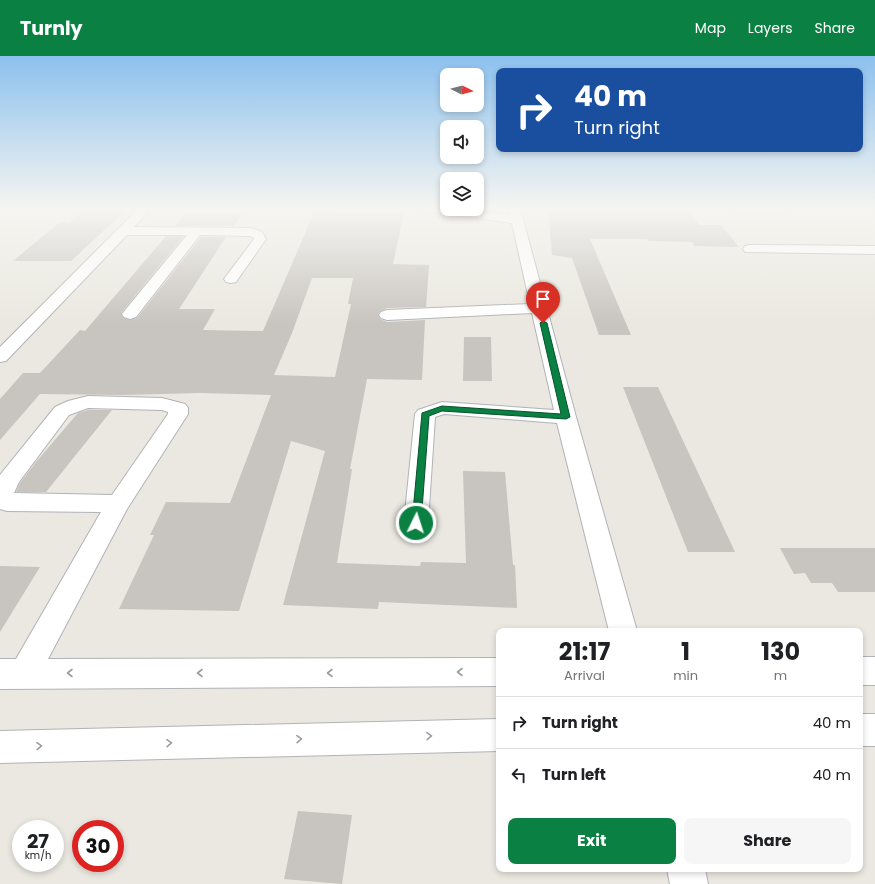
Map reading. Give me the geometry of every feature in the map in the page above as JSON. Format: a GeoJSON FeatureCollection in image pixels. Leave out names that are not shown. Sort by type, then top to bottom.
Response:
{"type":"FeatureCollection","features":[{"type":"Feature","properties":{"kind":"street"},"geometry":{"type":"LineString","coordinates":[[0,357],[109,247]]}},
{"type":"Feature","properties":{"kind":"street"},"geometry":{"type":"LineString","coordinates":[[130,314],[184,247]]}},
{"type":"Feature","properties":{"kind":"street"},"geometry":{"type":"LineString","coordinates":[[231,279],[254,247]]}},
{"type":"Feature","properties":{"kind":"street"},"geometry":{"type":"LineString","coordinates":[[524,247],[566,417],[622,628]]}},
{"type":"Feature","properties":{"kind":"street"},"geometry":{"type":"LineString","coordinates":[[750,249],[875,250]]}},
{"type":"Feature","properties":{"kind":"street"},"geometry":{"type":"LineString","coordinates":[[387,316],[540,308]]}},
{"type":"Feature","properties":{"kind":"street"},"geometry":{"type":"LineString","coordinates":[[13,674],[118,504],[178,414],[178,408],[154,404],[88,402],[76,404],[62,411],[9,479],[0,496],[7,502],[118,504]]}},
{"type":"Feature","properties":{"kind":"street"},"geometry":{"type":"LineString","coordinates":[[416,523],[425,414],[442,408],[566,417]]}},
{"type":"Feature","properties":{"kind":"street"},"geometry":{"type":"LineString","coordinates":[[863,671],[875,671]]}},
{"type":"Feature","properties":{"kind":"street"},"geometry":{"type":"LineString","coordinates":[[13,674],[496,672]]}},
{"type":"Feature","properties":{"kind":"street"},"geometry":{"type":"LineString","coordinates":[[863,730],[875,730]]}},
{"type":"Feature","properties":{"kind":"street"},"geometry":{"type":"LineString","coordinates":[[0,747],[496,734]]}},
{"type":"Feature","properties":{"kind":"street"},"geometry":{"type":"LineString","coordinates":[[687,872],[689,884]]}},
{"type":"Feature","properties":{"kind":"building"},"geometry":{"type":"Polygon","coordinates":[[[30,247],[87,247],[71,261],[13,261],[30,247]]]}},
{"type":"Feature","properties":{"kind":"building"},"geometry":{"type":"Polygon","coordinates":[[[157,247],[175,247],[121,313],[123,318],[130,320],[137,318],[193,247],[220,247],[179,309],[215,309],[203,330],[263,331],[299,247],[397,247],[393,264],[429,265],[426,307],[387,308],[378,314],[380,319],[387,322],[425,320],[422,380],[367,379],[350,469],[352,469],[337,563],[420,566],[421,562],[466,563],[463,471],[505,472],[513,565],[515,565],[517,608],[379,602],[378,609],[283,605],[325,451],[291,441],[239,611],[119,609],[154,535],[150,535],[166,502],[230,503],[271,395],[200,393],[124,395],[40,394],[0,440],[0,399],[23,373],[40,373],[80,330],[85,331],[157,247]],[[312,278],[292,333],[274,375],[335,377],[351,304],[348,304],[353,278],[312,278]]]}},
{"type":"Feature","properties":{"kind":"building"},"geometry":{"type":"Polygon","coordinates":[[[551,247],[593,247],[631,335],[599,335],[572,258],[552,255],[551,247]]]}},
{"type":"Feature","properties":{"kind":"building"},"geometry":{"type":"Polygon","coordinates":[[[464,337],[491,337],[492,381],[463,381],[464,337]]]}},
{"type":"Feature","properties":{"kind":"building"},"geometry":{"type":"Polygon","coordinates":[[[623,387],[658,387],[735,552],[688,552],[623,387]]]}},
{"type":"Feature","properties":{"kind":"building"},"geometry":{"type":"Polygon","coordinates":[[[88,410],[112,410],[46,492],[16,492],[20,483],[36,462],[78,413],[88,410]]]}},
{"type":"Feature","properties":{"kind":"building"},"geometry":{"type":"Polygon","coordinates":[[[780,548],[875,548],[875,592],[838,592],[832,583],[811,583],[805,573],[794,574],[780,548]]]}},
{"type":"Feature","properties":{"kind":"building"},"geometry":{"type":"Polygon","coordinates":[[[0,566],[40,567],[0,632],[0,566]]]}},
{"type":"Feature","properties":{"kind":"building"},"geometry":{"type":"Polygon","coordinates":[[[298,811],[352,815],[342,884],[284,879],[298,811]]]}},
{"type":"Feature","properties":{"kind":"route"},"geometry":{"type":"LineString","coordinates":[[416,523],[425,414],[442,408],[566,417],[543,323]]}}]}
